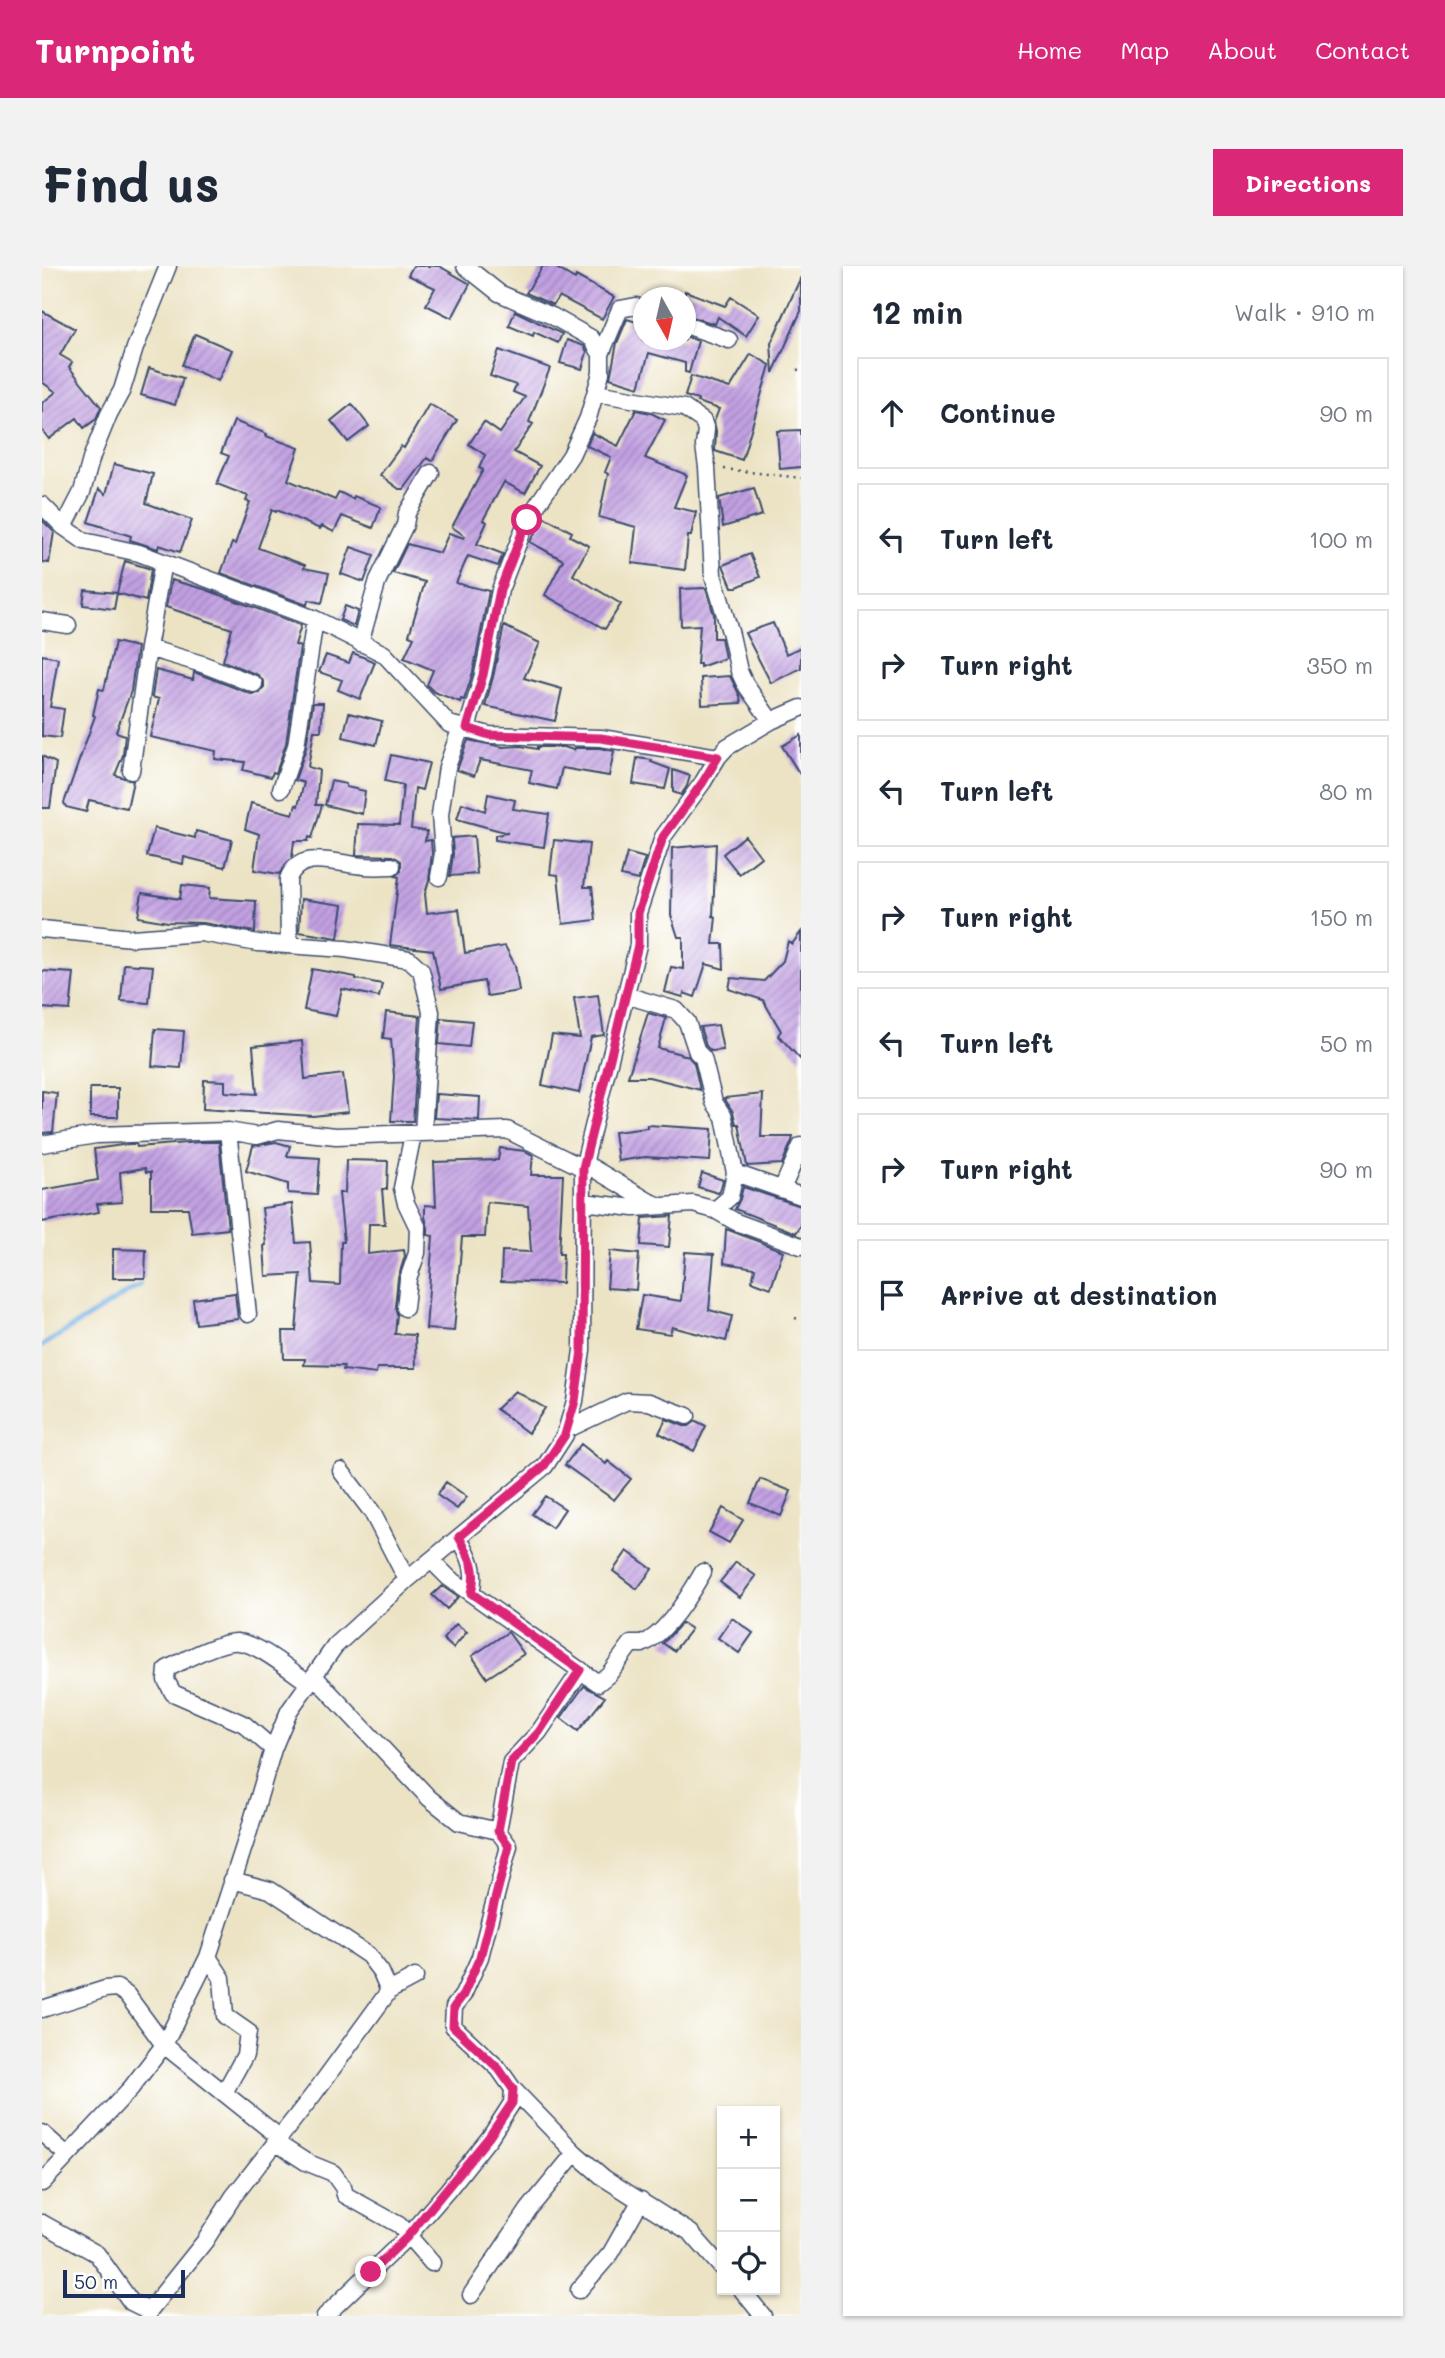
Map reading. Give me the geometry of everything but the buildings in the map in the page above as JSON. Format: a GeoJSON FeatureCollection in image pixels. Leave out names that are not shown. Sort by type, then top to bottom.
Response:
{"type":"FeatureCollection","features":[{"type":"Feature","properties":{"kind":"street"},"geometry":{"type":"LineString","coordinates":[[64,527],[82,492],[92,456],[122,390],[135,348],[168,266]]}},
{"type":"Feature","properties":{"kind":"street"},"geometry":{"type":"LineString","coordinates":[[465,266],[499,293],[552,316],[591,338],[601,354]]}},
{"type":"Feature","properties":{"kind":"street"},"geometry":{"type":"LineString","coordinates":[[439,877],[443,853],[440,833],[441,804],[447,767],[483,675],[500,590],[527,520],[571,455],[588,418],[601,373],[601,354],[621,309],[633,307]]}},
{"type":"Feature","properties":{"kind":"street"},"geometry":{"type":"LineString","coordinates":[[696,329],[729,340]]}},
{"type":"Feature","properties":{"kind":"street"},"geometry":{"type":"LineString","coordinates":[[596,393],[684,408],[703,421],[706,430],[704,446],[713,575],[731,635],[738,671],[771,722]]}},
{"type":"Feature","properties":{"kind":"street"},"geometry":{"type":"LineString","coordinates":[[360,643],[378,580],[405,525],[407,513],[431,473]]}},
{"type":"Feature","properties":{"kind":"street"},"geometry":{"type":"LineString","coordinates":[[42,505],[64,527],[84,541],[139,553],[315,619],[384,654],[449,724],[489,735],[601,738],[718,757]]}},
{"type":"Feature","properties":{"kind":"street"},"geometry":{"type":"LineString","coordinates":[[131,771],[163,562]]}},
{"type":"Feature","properties":{"kind":"street"},"geometry":{"type":"LineString","coordinates":[[281,789],[296,746],[315,619]]}},
{"type":"Feature","properties":{"kind":"street"},"geometry":{"type":"LineString","coordinates":[[42,621],[68,625]]}},
{"type":"Feature","properties":{"kind":"street"},"geometry":{"type":"LineString","coordinates":[[148,648],[202,664],[254,684]]}},
{"type":"Feature","properties":{"kind":"street"},"geometry":{"type":"LineString","coordinates":[[42,2183],[131,2088],[164,2045],[208,1957],[273,1749],[289,1711],[335,1646],[407,1580],[544,1466],[565,1435],[575,1401],[582,1350],[584,1166],[638,945],[638,913],[663,837],[718,757],[727,747],[801,708]]}},
{"type":"Feature","properties":{"kind":"street"},"geometry":{"type":"LineString","coordinates":[[289,944],[288,879],[291,870],[299,863],[316,859],[361,866],[392,866]]}},
{"type":"Feature","properties":{"kind":"street"},"geometry":{"type":"LineString","coordinates":[[42,929],[132,938],[201,933],[258,943],[390,955],[409,959],[421,970],[431,1012],[418,1133],[402,1188],[418,1228],[417,1252],[408,1279],[405,1308]]}},
{"type":"Feature","properties":{"kind":"street"},"geometry":{"type":"LineString","coordinates":[[625,995],[676,1010],[687,1022],[696,1052],[703,1058],[714,1102],[724,1116],[735,1173],[730,1197],[715,1210]]}},
{"type":"Feature","properties":{"kind":"street"},"geometry":{"type":"LineString","coordinates":[[42,1144],[96,1135],[228,1131],[257,1136],[278,1130],[336,1136],[507,1130],[663,1207]]}},
{"type":"Feature","properties":{"kind":"street"},"geometry":{"type":"LineString","coordinates":[[228,1131],[248,1314]]}},
{"type":"Feature","properties":{"kind":"street"},"geometry":{"type":"LineString","coordinates":[[782,1189],[801,1146]]}},
{"type":"Feature","properties":{"kind":"street"},"geometry":{"type":"LineString","coordinates":[[735,1173],[801,1196]]}},
{"type":"Feature","properties":{"kind":"street"},"geometry":{"type":"LineString","coordinates":[[583,1202],[634,1208],[693,1204],[715,1210],[736,1222],[801,1246]]}},
{"type":"Feature","properties":{"kind":"street"},"geometry":{"type":"LineString","coordinates":[[566,1430],[627,1401],[649,1402],[687,1416]]}},
{"type":"Feature","properties":{"kind":"street"},"geometry":{"type":"LineString","coordinates":[[341,1471],[372,1513],[407,1580]]}},
{"type":"Feature","properties":{"kind":"street"},"geometry":{"type":"LineString","coordinates":[[459,1537],[473,1561],[475,1581],[471,1593]]}},
{"type":"Feature","properties":{"kind":"street"},"geometry":{"type":"LineString","coordinates":[[431,1560],[449,1578],[598,1683],[609,1674],[631,1644],[642,1644],[663,1629],[689,1596],[703,1572]]}},
{"type":"Feature","properties":{"kind":"street"},"geometry":{"type":"LineString","coordinates":[[273,1749],[244,1724],[173,1693],[166,1680],[167,1669],[199,1652],[238,1642],[264,1652],[312,1680],[429,1798],[459,1822],[498,1831],[509,1846],[480,1957],[463,1995],[454,2007],[453,2026],[499,2069],[513,2089],[575,2153],[604,2178],[691,2233],[717,2262]]}},
{"type":"Feature","properties":{"kind":"street"},"geometry":{"type":"LineString","coordinates":[[498,1831],[511,1762],[539,1732],[580,1670]]}},
{"type":"Feature","properties":{"kind":"street"},"geometry":{"type":"LineString","coordinates":[[232,1880],[270,1890],[368,1955],[381,1972],[389,1991]]}},
{"type":"Feature","properties":{"kind":"street"},"geometry":{"type":"LineString","coordinates":[[208,1957],[222,1978],[225,2016],[248,2032],[245,2055],[223,2093]]}},
{"type":"Feature","properties":{"kind":"street"},"geometry":{"type":"LineString","coordinates":[[42,2223],[97,2254],[131,2302],[149,2314],[205,2241],[233,2197],[313,2095],[389,1991],[415,1977]]}},
{"type":"Feature","properties":{"kind":"street"},"geometry":{"type":"LineString","coordinates":[[42,2009],[117,1987],[127,1996],[164,2045],[306,2162],[333,2173],[345,2195],[399,2225],[432,2263]]}},
{"type":"Feature","properties":{"kind":"street"},"geometry":{"type":"LineString","coordinates":[[325,2316],[407,2237],[489,2137],[512,2103],[513,2089]]}},
{"type":"Feature","properties":{"kind":"street"},"geometry":{"type":"LineString","coordinates":[[42,2133],[67,2155]]}},
{"type":"Feature","properties":{"kind":"street"},"geometry":{"type":"LineString","coordinates":[[471,2295],[529,2208],[575,2153]]}},
{"type":"Feature","properties":{"kind":"street"},"geometry":{"type":"LineString","coordinates":[[579,2290],[611,2253],[641,2200]]}},
{"type":"Feature","properties":{"kind":"street"},"geometry":{"type":"LineString","coordinates":[[746,2295],[763,2316]]}},
{"type":"Feature","properties":{"kind":"path"},"geometry":{"type":"LineString","coordinates":[[707,467],[801,478]]}},
{"type":"Feature","properties":{"kind":"path"},"geometry":{"type":"LineString","coordinates":[[795,1318],[801,1320]]}},
{"type":"Feature","properties":{"kind":"waterway"},"geometry":{"type":"LineString","coordinates":[[42,1346],[140,1285]]}},
{"type":"Feature","properties":{"kind":"route"},"geometry":{"type":"LineString","coordinates":[[371,2272],[407,2237],[447,2191],[512,2103],[513,2089],[499,2069],[453,2026],[454,2007],[463,1995],[480,1957],[503,1872],[509,1846],[498,1831],[511,1762],[539,1732],[580,1670],[471,1593],[475,1581],[473,1561],[459,1537],[544,1466],[565,1435],[575,1401],[582,1350],[583,1168],[638,945],[638,913],[663,837],[718,757],[601,738],[489,735],[467,728],[483,675],[500,590],[527,520]]}}]}
